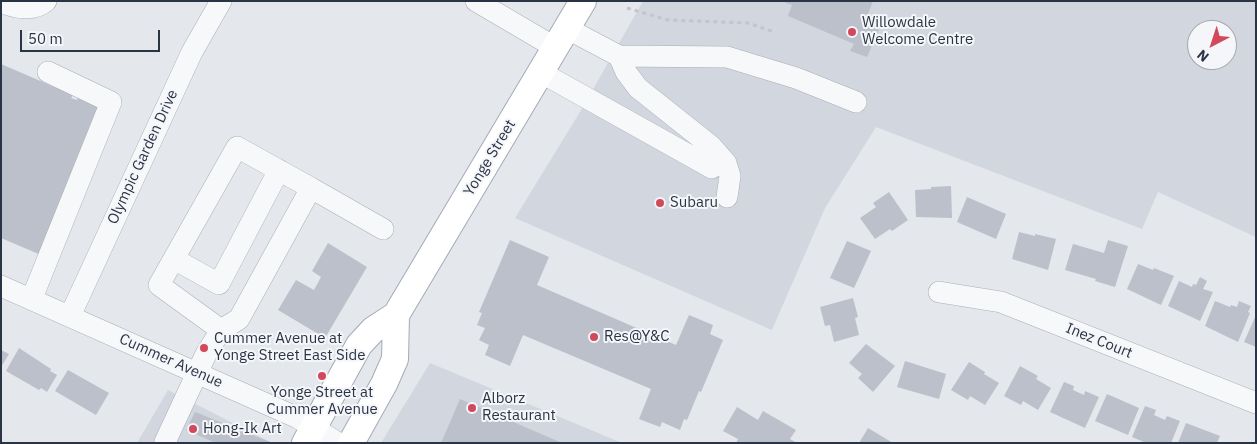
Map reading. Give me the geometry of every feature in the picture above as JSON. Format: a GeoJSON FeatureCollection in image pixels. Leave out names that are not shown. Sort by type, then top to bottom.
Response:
{"type":"FeatureCollection","features":[{"type":"Feature","properties":{"kind":"main road","name":"Yonge Street"},"geometry":{"type":"LineString","coordinates":[[309,435],[359,345],[373,330],[396,315],[542,73],[583,1]]}},
{"type":"Feature","properties":{"kind":"main road","name":"Yonge Street"},"geometry":{"type":"LineString","coordinates":[[351,443],[384,384],[395,359],[396,315]]}},
{"type":"Feature","properties":{"kind":"street"},"geometry":{"type":"LineString","coordinates":[[1,2],[16,8],[41,6],[46,1]]}},
{"type":"Feature","properties":{"kind":"street","name":"Olympic Garden Drive"},"geometry":{"type":"LineString","coordinates":[[70,316],[192,52],[221,1]]}},
{"type":"Feature","properties":{"kind":"street"},"geometry":{"type":"LineString","coordinates":[[476,1],[562,38],[619,56],[726,57],[796,78],[856,102]]}},
{"type":"Feature","properties":{"kind":"street"},"geometry":{"type":"LineString","coordinates":[[619,56],[626,72],[638,88],[711,146],[726,163],[730,176],[727,197]]}},
{"type":"Feature","properties":{"kind":"street"},"geometry":{"type":"LineString","coordinates":[[32,298],[111,102],[48,72]]}},
{"type":"Feature","properties":{"kind":"street"},"geometry":{"type":"LineString","coordinates":[[542,73],[712,168]]}},
{"type":"Feature","properties":{"kind":"street"},"geometry":{"type":"LineString","coordinates":[[221,330],[159,285],[238,147],[383,229]]}},
{"type":"Feature","properties":{"kind":"street"},"geometry":{"type":"LineString","coordinates":[[174,259],[219,284],[279,170]]}},
{"type":"Feature","properties":{"kind":"street"},"geometry":{"type":"LineString","coordinates":[[167,443],[165,442],[196,373],[221,330],[239,319],[311,188]]}},
{"type":"Feature","properties":{"kind":"street","name":"Cummer Avenue"},"geometry":{"type":"LineString","coordinates":[[1,286],[32,298],[298,418],[309,435],[338,443]]}},
{"type":"Feature","properties":{"kind":"street","name":"Inez Court"},"geometry":{"type":"LineString","coordinates":[[939,292],[1002,302],[1256,403]]}},
{"type":"Feature","properties":{"kind":"path"},"geometry":{"type":"LineString","coordinates":[[627,8],[668,20],[748,23],[774,32]]}},
{"type":"Feature","properties":{"kind":"shaded area"},"geometry":{"type":"Polygon","coordinates":[[[643,1],[1256,1],[1256,237],[1158,192],[1142,229],[876,127],[825,208],[772,330],[515,218],[583,107],[643,1]]]}},
{"type":"Feature","properties":{"kind":"shaded area"},"geometry":{"type":"Polygon","coordinates":[[[430,363],[622,443],[381,443],[430,363]]]}},
{"type":"Feature","properties":{"kind":"shaded area"},"geometry":{"type":"Polygon","coordinates":[[[168,390],[272,443],[137,443],[168,390]]]}},
{"type":"Feature","properties":{"kind":"building","name":"Willowdale Welcome Centre"},"geometry":{"type":"Polygon","coordinates":[[[781,1],[873,1],[868,14],[883,20],[867,57],[850,51],[854,44],[788,16],[792,5],[781,1]]]}},
{"type":"Feature","properties":{"kind":"building"},"geometry":{"type":"Polygon","coordinates":[[[1,64],[73,95],[71,98],[77,100],[78,97],[101,107],[41,255],[1,238],[1,64]]]}},
{"type":"Feature","properties":{"kind":"building"},"geometry":{"type":"Polygon","coordinates":[[[951,186],[952,218],[916,217],[915,190],[951,186]]]}},
{"type":"Feature","properties":{"kind":"building"},"geometry":{"type":"Polygon","coordinates":[[[889,192],[908,220],[892,231],[890,229],[875,239],[860,218],[876,207],[873,203],[889,192]]]}},
{"type":"Feature","properties":{"kind":"building"},"geometry":{"type":"Polygon","coordinates":[[[967,197],[1006,214],[996,239],[957,222],[967,197]]]}},
{"type":"Feature","properties":{"kind":"building"},"geometry":{"type":"Polygon","coordinates":[[[1019,232],[1056,239],[1048,270],[1012,259],[1019,232]]]}},
{"type":"Feature","properties":{"kind":"building","name":"Res@Y&C"},"geometry":{"type":"Polygon","coordinates":[[[510,240],[549,257],[537,285],[676,345],[689,315],[713,325],[710,334],[723,340],[701,392],[699,391],[687,420],[684,419],[680,430],[662,422],[660,427],[639,419],[651,389],[523,335],[510,366],[485,355],[489,345],[479,340],[485,328],[477,325],[482,313],[479,312],[510,240]]]}},
{"type":"Feature","properties":{"kind":"building"},"geometry":{"type":"Polygon","coordinates":[[[1108,240],[1128,246],[1115,287],[1065,270],[1073,244],[1104,253],[1108,240]]]}},
{"type":"Feature","properties":{"kind":"building"},"geometry":{"type":"Polygon","coordinates":[[[847,241],[871,251],[854,288],[830,278],[847,241]]]}},
{"type":"Feature","properties":{"kind":"building"},"geometry":{"type":"Polygon","coordinates":[[[328,243],[367,267],[325,338],[278,310],[296,280],[314,290],[321,277],[312,271],[328,243]]]}},
{"type":"Feature","properties":{"kind":"building"},"geometry":{"type":"Polygon","coordinates":[[[1138,264],[1174,276],[1161,305],[1127,289],[1138,264]]]}},
{"type":"Feature","properties":{"kind":"building"},"geometry":{"type":"Polygon","coordinates":[[[1200,277],[1207,281],[1203,289],[1213,292],[1200,321],[1168,306],[1179,281],[1192,287],[1193,284],[1196,285],[1200,277]]]}},
{"type":"Feature","properties":{"kind":"building"},"geometry":{"type":"Polygon","coordinates":[[[853,298],[858,317],[855,318],[859,335],[834,342],[830,325],[825,326],[820,307],[853,298]]]}},
{"type":"Feature","properties":{"kind":"building"},"geometry":{"type":"Polygon","coordinates":[[[1215,301],[1230,307],[1231,305],[1237,307],[1239,301],[1251,306],[1238,342],[1205,326],[1215,301]]]}},
{"type":"Feature","properties":{"kind":"building"},"geometry":{"type":"Polygon","coordinates":[[[1256,315],[1256,347],[1244,342],[1256,315]]]}},
{"type":"Feature","properties":{"kind":"building"},"geometry":{"type":"Polygon","coordinates":[[[866,344],[895,366],[873,392],[858,378],[862,374],[849,363],[866,344]]]}},
{"type":"Feature","properties":{"kind":"building"},"geometry":{"type":"Polygon","coordinates":[[[19,348],[57,375],[47,392],[41,388],[39,390],[6,371],[19,348]]]}},
{"type":"Feature","properties":{"kind":"building"},"geometry":{"type":"Polygon","coordinates":[[[1,350],[9,354],[1,367],[1,350]]]}},
{"type":"Feature","properties":{"kind":"building"},"geometry":{"type":"Polygon","coordinates":[[[905,361],[946,374],[939,399],[897,387],[905,361]]]}},
{"type":"Feature","properties":{"kind":"building"},"geometry":{"type":"Polygon","coordinates":[[[969,362],[999,383],[985,405],[970,396],[968,400],[951,390],[969,362]]]}},
{"type":"Feature","properties":{"kind":"building"},"geometry":{"type":"Polygon","coordinates":[[[1020,366],[1038,376],[1036,379],[1051,388],[1038,410],[1023,401],[1021,405],[1004,396],[1020,366]]]}},
{"type":"Feature","properties":{"kind":"building"},"geometry":{"type":"Polygon","coordinates":[[[68,370],[109,393],[96,415],[55,391],[68,370]]]}},
{"type":"Feature","properties":{"kind":"building"},"geometry":{"type":"Polygon","coordinates":[[[1064,382],[1074,386],[1073,390],[1084,395],[1085,391],[1099,397],[1085,428],[1050,412],[1064,382]]]}},
{"type":"Feature","properties":{"kind":"building"},"geometry":{"type":"Polygon","coordinates":[[[1107,394],[1139,408],[1128,435],[1095,421],[1107,394]]]}},
{"type":"Feature","properties":{"kind":"building"},"geometry":{"type":"Polygon","coordinates":[[[460,399],[562,443],[441,443],[460,399]]]}},
{"type":"Feature","properties":{"kind":"building"},"geometry":{"type":"Polygon","coordinates":[[[1145,406],[1156,410],[1154,415],[1165,420],[1167,416],[1180,421],[1171,443],[1146,443],[1132,437],[1145,406]]]}},
{"type":"Feature","properties":{"kind":"building"},"geometry":{"type":"Polygon","coordinates":[[[737,407],[758,420],[763,411],[796,430],[790,439],[797,443],[736,443],[738,439],[723,431],[737,407]]]}},
{"type":"Feature","properties":{"kind":"building"},"geometry":{"type":"Polygon","coordinates":[[[195,412],[273,443],[216,443],[186,430],[195,412]]]}},
{"type":"Feature","properties":{"kind":"building"},"geometry":{"type":"Polygon","coordinates":[[[1186,423],[1220,436],[1217,443],[1178,443],[1186,423]]]}},
{"type":"Feature","properties":{"kind":"building"},"geometry":{"type":"Polygon","coordinates":[[[868,428],[893,443],[859,443],[868,428]]]}},
{"type":"Feature","properties":{"kind":"place","name":"Willowdale Welcome Centre"},"geometry":{"type":"Point","coordinates":[852,32]}},
{"type":"Feature","properties":{"kind":"place","name":"Subaru"},"geometry":{"type":"Point","coordinates":[660,203]}},
{"type":"Feature","properties":{"kind":"place","name":"Res@Y&C"},"geometry":{"type":"Point","coordinates":[594,337]}},
{"type":"Feature","properties":{"kind":"place","name":"Cummer Avenue at Yonge Street East Side"},"geometry":{"type":"Point","coordinates":[204,348]}},
{"type":"Feature","properties":{"kind":"place","name":"Yonge Street at Cummer Avenue"},"geometry":{"type":"Point","coordinates":[322,376]}},
{"type":"Feature","properties":{"kind":"place","name":"Alborz Restaurant"},"geometry":{"type":"Point","coordinates":[472,408]}},
{"type":"Feature","properties":{"kind":"place","name":"Hong-Ik Art"},"geometry":{"type":"Point","coordinates":[193,429]}}]}
